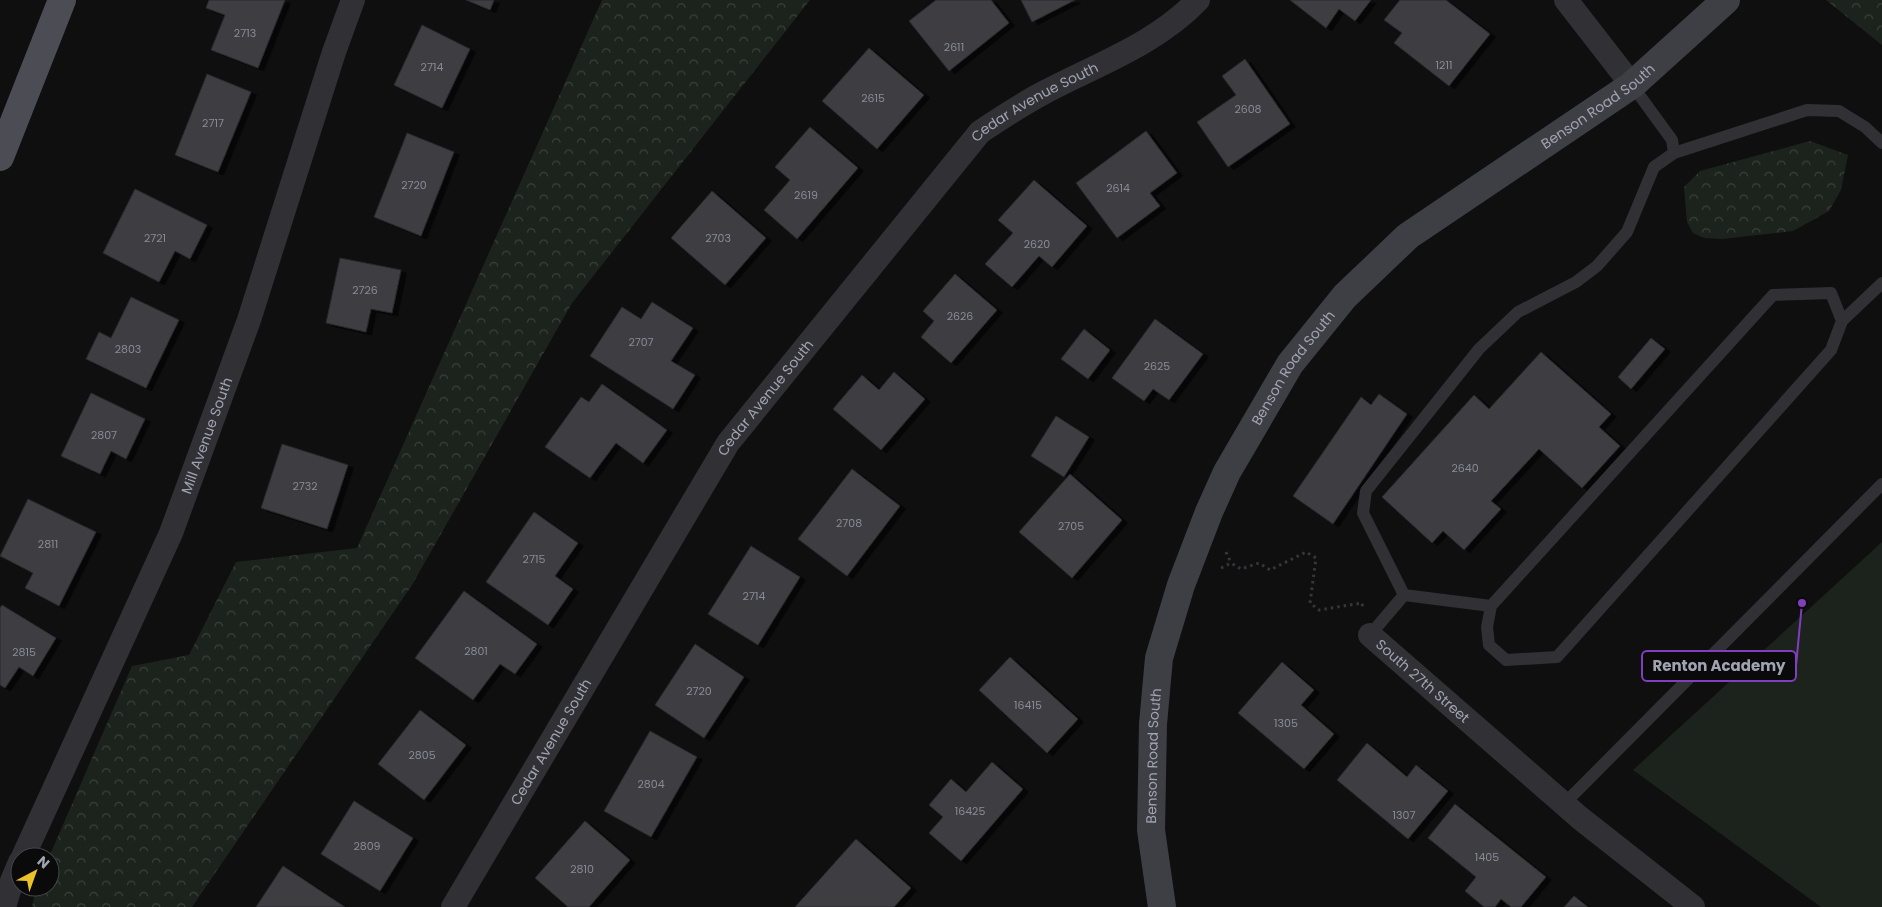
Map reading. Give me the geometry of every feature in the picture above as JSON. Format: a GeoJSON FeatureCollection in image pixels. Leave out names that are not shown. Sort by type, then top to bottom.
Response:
{"type":"FeatureCollection","features":[{"type":"Feature","properties":{"kind":"main road"},"geometry":{"type":"LineString","coordinates":[[0,156],[62,0]]}},
{"type":"Feature","properties":{"kind":"street","name":"Mill Avenue South"},"geometry":{"type":"LineString","coordinates":[[27,847],[171,533],[249,320],[334,52],[354,0]]}},
{"type":"Feature","properties":{"kind":"street","name":"Cedar Avenue South"},"geometry":{"type":"LineString","coordinates":[[453,907],[728,443],[980,132],[1012,110],[1045,92],[1138,46],[1182,17],[1198,0]]}},
{"type":"Feature","properties":{"kind":"street"},"geometry":{"type":"LineString","coordinates":[[1566,0],[1632,85]]}},
{"type":"Feature","properties":{"kind":"street","name":"Benson Road South"},"geometry":{"type":"LineString","coordinates":[[1162,907],[1151,830],[1153,724],[1159,658],[1181,585],[1209,512],[1227,472],[1290,364],[1345,296],[1408,236],[1632,85],[1726,0]]}},
{"type":"Feature","properties":{"kind":"street","name":"South 27th Street"},"geometry":{"type":"LineString","coordinates":[[1370,635],[1564,804],[1693,907]]}},
{"type":"Feature","properties":{"kind":"street"},"geometry":{"type":"LineString","coordinates":[[4,907],[10,888]]}},
{"type":"Feature","properties":{"kind":"lane"},"geometry":{"type":"LineString","coordinates":[[1632,85],[1672,140],[1674,153]]}},
{"type":"Feature","properties":{"kind":"lane"},"geometry":{"type":"LineString","coordinates":[[1404,595],[1363,513],[1366,492],[1479,349],[1518,312],[1576,282],[1597,266],[1626,232],[1654,167],[1674,153],[1807,110],[1839,112],[1865,127],[1882,143]]}},
{"type":"Feature","properties":{"kind":"lane"},"geometry":{"type":"LineString","coordinates":[[1842,321],[1831,293],[1773,296],[1491,606],[1487,627],[1489,646],[1506,660],[1557,657],[1831,350],[1842,321],[1882,283]]}},
{"type":"Feature","properties":{"kind":"lane"},"geometry":{"type":"LineString","coordinates":[[1564,804],[1882,484]]}},
{"type":"Feature","properties":{"kind":"lane"},"geometry":{"type":"LineString","coordinates":[[1404,595],[1491,606]]}},
{"type":"Feature","properties":{"kind":"lane"},"geometry":{"type":"LineString","coordinates":[[1370,635],[1404,595]]}},
{"type":"Feature","properties":{"kind":"path","name":"South 27th Street"},"geometry":{"type":"LineString","coordinates":[[1181,585],[1231,563],[1241,569],[1259,563],[1270,570],[1306,552],[1316,558],[1310,603],[1319,610],[1362,603],[1370,635]]}},
{"type":"Feature","properties":{"kind":"green space"},"geometry":{"type":"Polygon","coordinates":[[[602,0],[810,0],[572,303],[412,585],[192,907],[32,907],[34,897],[60,897],[60,847],[53,847],[132,666],[189,655],[236,562],[357,548],[602,0]]]}},
{"type":"Feature","properties":{"kind":"green space"},"geometry":{"type":"Polygon","coordinates":[[[1826,0],[1882,0],[1882,45],[1826,0]]]}},
{"type":"Feature","properties":{"kind":"green space"},"geometry":{"type":"Polygon","coordinates":[[[1810,141],[1848,155],[1841,190],[1829,211],[1793,231],[1722,239],[1704,238],[1693,233],[1687,222],[1684,187],[1700,171],[1810,141]]]}},
{"type":"Feature","properties":{"kind":"green space"},"geometry":{"type":"Polygon","coordinates":[[[1882,542],[1882,907],[1821,907],[1633,770],[1882,542]]]}},
{"type":"Feature","properties":{"kind":"building"},"geometry":{"type":"Polygon","coordinates":[[[209,0],[285,0],[258,68],[211,50],[225,15],[206,8],[209,0]]]}},
{"type":"Feature","properties":{"kind":"building"},"geometry":{"type":"Polygon","coordinates":[[[466,0],[494,0],[490,10],[466,0]]]}},
{"type":"Feature","properties":{"kind":"building"},"geometry":{"type":"Polygon","coordinates":[[[936,0],[991,0],[1009,23],[949,71],[909,21],[936,0]]]}},
{"type":"Feature","properties":{"kind":"building"},"geometry":{"type":"Polygon","coordinates":[[[1021,0],[1075,0],[1032,22],[1021,0]]]}},
{"type":"Feature","properties":{"kind":"building"},"geometry":{"type":"Polygon","coordinates":[[[1290,0],[1371,0],[1355,21],[1339,9],[1326,28],[1290,0]]]}},
{"type":"Feature","properties":{"kind":"building"},"geometry":{"type":"Polygon","coordinates":[[[1400,0],[1446,0],[1490,34],[1449,86],[1394,43],[1402,33],[1384,20],[1400,0]]]}},
{"type":"Feature","properties":{"kind":"building"},"geometry":{"type":"Polygon","coordinates":[[[422,25],[470,49],[442,108],[394,85],[422,25]]]}},
{"type":"Feature","properties":{"kind":"building"},"geometry":{"type":"Polygon","coordinates":[[[869,48],[924,95],[877,149],[822,101],[869,48]]]}},
{"type":"Feature","properties":{"kind":"building"},"geometry":{"type":"Polygon","coordinates":[[[1245,59],[1290,124],[1228,167],[1197,122],[1236,95],[1222,76],[1245,59]]]}},
{"type":"Feature","properties":{"kind":"building"},"geometry":{"type":"Polygon","coordinates":[[[207,74],[251,92],[218,172],[175,155],[207,74]]]}},
{"type":"Feature","properties":{"kind":"building"},"geometry":{"type":"Polygon","coordinates":[[[810,127],[858,168],[797,239],[764,210],[790,180],[775,167],[810,127]]]}},
{"type":"Feature","properties":{"kind":"building"},"geometry":{"type":"Polygon","coordinates":[[[1146,131],[1177,173],[1150,193],[1160,206],[1117,238],[1076,183],[1146,131]]]}},
{"type":"Feature","properties":{"kind":"building"},"geometry":{"type":"Polygon","coordinates":[[[407,133],[454,152],[421,236],[374,217],[407,133]]]}},
{"type":"Feature","properties":{"kind":"building"},"geometry":{"type":"Polygon","coordinates":[[[1034,180],[1087,226],[1052,267],[1039,256],[1012,287],[985,264],[1013,233],[998,220],[1034,180]]]}},
{"type":"Feature","properties":{"kind":"building"},"geometry":{"type":"Polygon","coordinates":[[[135,189],[207,225],[190,259],[175,251],[159,282],[103,253],[135,189]]]}},
{"type":"Feature","properties":{"kind":"building"},"geometry":{"type":"Polygon","coordinates":[[[712,191],[766,238],[725,285],[671,238],[712,191]]]}},
{"type":"Feature","properties":{"kind":"building"},"geometry":{"type":"Polygon","coordinates":[[[340,258],[401,270],[392,313],[371,309],[366,332],[326,323],[340,258]]]}},
{"type":"Feature","properties":{"kind":"building"},"geometry":{"type":"Polygon","coordinates":[[[955,274],[997,310],[951,363],[921,337],[934,321],[923,311],[955,274]]]}},
{"type":"Feature","properties":{"kind":"building"},"geometry":{"type":"Polygon","coordinates":[[[131,297],[179,320],[146,388],[86,359],[99,332],[111,338],[131,297]]]}},
{"type":"Feature","properties":{"kind":"building"},"geometry":{"type":"Polygon","coordinates":[[[652,302],[693,328],[671,361],[695,375],[673,409],[590,356],[622,307],[641,319],[652,302]]]}},
{"type":"Feature","properties":{"kind":"building"},"geometry":{"type":"Polygon","coordinates":[[[1155,319],[1203,354],[1169,400],[1153,389],[1144,401],[1112,378],[1155,319]]]}},
{"type":"Feature","properties":{"kind":"building"},"geometry":{"type":"Polygon","coordinates":[[[1084,329],[1110,350],[1088,379],[1061,359],[1084,329]]]}},
{"type":"Feature","properties":{"kind":"building"},"geometry":{"type":"Polygon","coordinates":[[[1651,338],[1665,349],[1631,389],[1618,377],[1651,338]]]}},
{"type":"Feature","properties":{"kind":"building"},"geometry":{"type":"Polygon","coordinates":[[[1541,352],[1611,414],[1599,427],[1620,446],[1582,488],[1539,449],[1491,501],[1501,509],[1464,550],[1443,531],[1432,543],[1382,497],[1474,395],[1489,409],[1541,352]]]}},
{"type":"Feature","properties":{"kind":"building"},"geometry":{"type":"Polygon","coordinates":[[[894,372],[925,399],[881,450],[833,409],[862,375],[879,390],[894,372]]]}},
{"type":"Feature","properties":{"kind":"building"},"geometry":{"type":"Polygon","coordinates":[[[602,384],[667,430],[643,463],[616,443],[590,478],[545,447],[581,397],[589,402],[602,384]]]}},
{"type":"Feature","properties":{"kind":"building"},"geometry":{"type":"Polygon","coordinates":[[[91,393],[145,419],[126,459],[111,451],[100,474],[61,456],[91,393]]]}},
{"type":"Feature","properties":{"kind":"building"},"geometry":{"type":"Polygon","coordinates":[[[1379,394],[1407,414],[1333,524],[1293,496],[1361,397],[1371,405],[1379,394]]]}},
{"type":"Feature","properties":{"kind":"building"},"geometry":{"type":"Polygon","coordinates":[[[1056,416],[1089,437],[1064,477],[1031,456],[1056,416]]]}},
{"type":"Feature","properties":{"kind":"building"},"geometry":{"type":"Polygon","coordinates":[[[282,444],[348,465],[327,529],[261,508],[282,444]]]}},
{"type":"Feature","properties":{"kind":"building"},"geometry":{"type":"Polygon","coordinates":[[[852,469],[900,506],[847,576],[798,539],[852,469]]]}},
{"type":"Feature","properties":{"kind":"building"},"geometry":{"type":"Polygon","coordinates":[[[1070,474],[1122,520],[1072,578],[1019,532],[1070,474]]]}},
{"type":"Feature","properties":{"kind":"building"},"geometry":{"type":"Polygon","coordinates":[[[28,499],[96,532],[59,606],[25,588],[33,573],[0,556],[28,499]]]}},
{"type":"Feature","properties":{"kind":"building"},"geometry":{"type":"Polygon","coordinates":[[[534,512],[578,543],[555,576],[573,589],[548,625],[486,582],[534,512]]]}},
{"type":"Feature","properties":{"kind":"building"},"geometry":{"type":"Polygon","coordinates":[[[751,546],[800,577],[758,645],[708,614],[751,546]]]}},
{"type":"Feature","properties":{"kind":"building"},"geometry":{"type":"Polygon","coordinates":[[[464,591],[537,644],[515,674],[500,664],[473,700],[415,658],[464,591]]]}},
{"type":"Feature","properties":{"kind":"building"},"geometry":{"type":"Polygon","coordinates":[[[2,605],[56,638],[33,676],[19,667],[5,688],[0,685],[0,608],[2,605]]]}},
{"type":"Feature","properties":{"kind":"building"},"geometry":{"type":"Polygon","coordinates":[[[695,644],[744,677],[704,738],[655,705],[695,644]]]}},
{"type":"Feature","properties":{"kind":"building"},"geometry":{"type":"Polygon","coordinates":[[[1010,657],[1078,719],[1047,753],[979,690],[1010,657]]]}},
{"type":"Feature","properties":{"kind":"building"},"geometry":{"type":"Polygon","coordinates":[[[1282,662],[1314,690],[1301,705],[1334,734],[1304,769],[1238,713],[1282,662]]]}},
{"type":"Feature","properties":{"kind":"building"},"geometry":{"type":"Polygon","coordinates":[[[420,710],[466,745],[424,800],[378,764],[420,710]]]}},
{"type":"Feature","properties":{"kind":"building"},"geometry":{"type":"Polygon","coordinates":[[[650,731],[697,757],[651,837],[604,811],[650,731]]]}},
{"type":"Feature","properties":{"kind":"building"},"geometry":{"type":"Polygon","coordinates":[[[1367,743],[1407,777],[1416,765],[1448,791],[1408,839],[1337,780],[1367,743]]]}},
{"type":"Feature","properties":{"kind":"building"},"geometry":{"type":"Polygon","coordinates":[[[992,762],[1023,789],[961,861],[929,833],[943,817],[929,805],[951,779],[966,792],[992,762]]]}},
{"type":"Feature","properties":{"kind":"building"},"geometry":{"type":"Polygon","coordinates":[[[354,801],[413,838],[380,891],[321,854],[354,801]]]}},
{"type":"Feature","properties":{"kind":"building"},"geometry":{"type":"Polygon","coordinates":[[[1455,804],[1546,877],[1521,907],[1511,907],[1501,899],[1495,907],[1484,907],[1465,891],[1476,877],[1428,838],[1455,804]]]}},
{"type":"Feature","properties":{"kind":"building"},"geometry":{"type":"Polygon","coordinates":[[[585,821],[630,860],[589,907],[568,907],[535,878],[585,821]]]}},
{"type":"Feature","properties":{"kind":"building"},"geometry":{"type":"Polygon","coordinates":[[[856,839],[911,888],[894,907],[795,907],[856,839]]]}},
{"type":"Feature","properties":{"kind":"building"},"geometry":{"type":"Polygon","coordinates":[[[283,866],[345,907],[256,907],[283,866]]]}},
{"type":"Feature","properties":{"kind":"building"},"geometry":{"type":"Polygon","coordinates":[[[1574,896],[1588,907],[1564,907],[1574,896]]]}},
{"type":"Feature","properties":{"kind":"place","name":"Renton Academy"},"geometry":{"type":"Point","coordinates":[1802,603]}}]}
